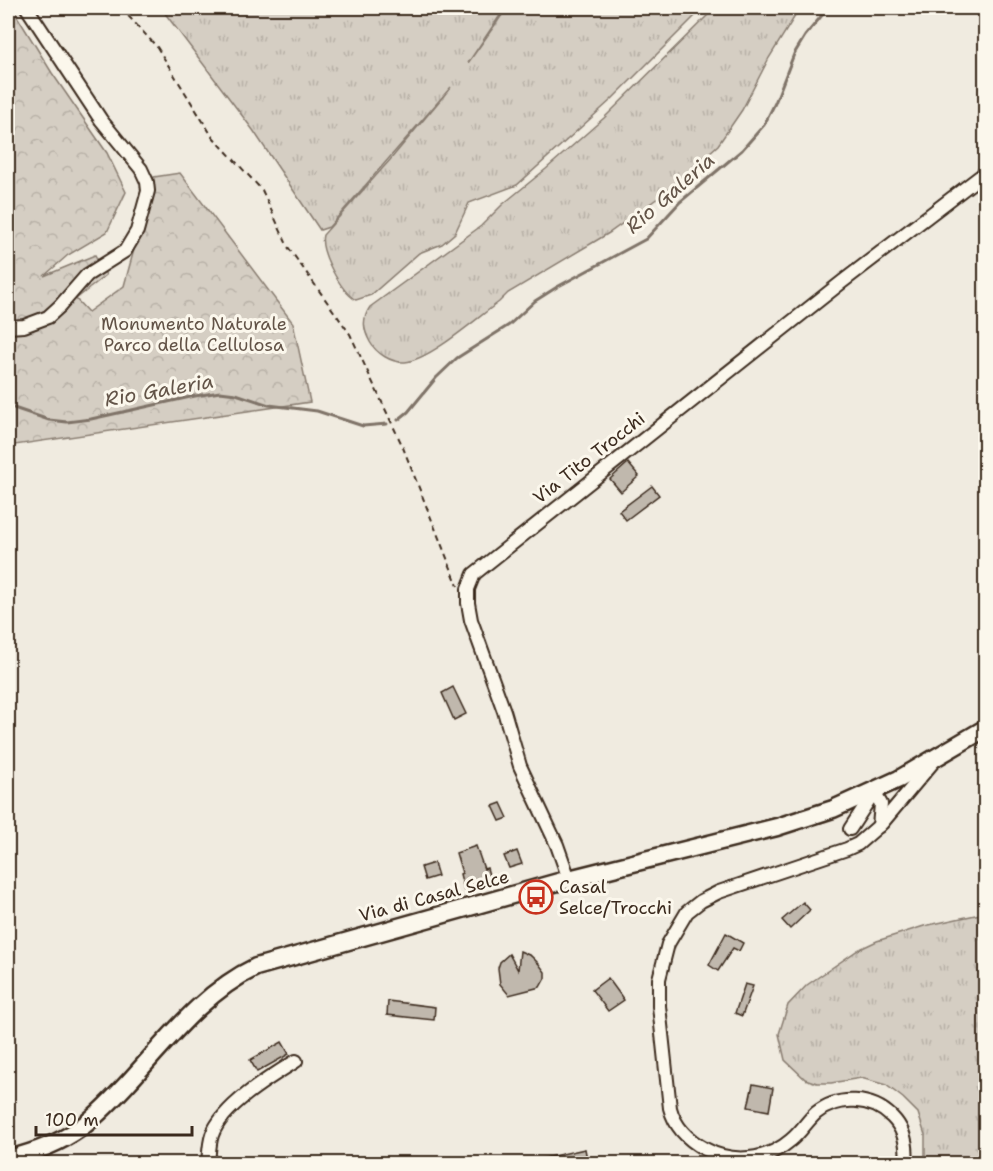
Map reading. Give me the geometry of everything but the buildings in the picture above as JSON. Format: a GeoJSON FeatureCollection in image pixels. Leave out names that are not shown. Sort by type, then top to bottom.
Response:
{"type":"FeatureCollection","features":[{"type":"Feature","properties":{"kind":"main road","name":"Via di Casal Selce"},"geometry":{"type":"LineString","coordinates":[[8,1159],[51,1145],[85,1125],[117,1095],[208,998],[248,971],[273,961],[569,879],[777,827],[833,809],[874,792],[986,728]]}},
{"type":"Feature","properties":{"kind":"street"},"geometry":{"type":"LineString","coordinates":[[8,327],[24,326],[48,317],[87,275],[125,251],[137,231],[148,191],[141,169],[101,120],[27,8]]}},
{"type":"Feature","properties":{"kind":"street","name":"Via Tito Trocchi"},"geometry":{"type":"LineString","coordinates":[[569,879],[557,845],[520,766],[504,711],[471,620],[468,589],[474,574],[842,282],[986,172]]}},
{"type":"Feature","properties":{"kind":"street"},"geometry":{"type":"LineString","coordinates":[[906,1164],[907,1147],[899,1125],[882,1109],[869,1102],[851,1100],[816,1113],[786,1144],[762,1155],[744,1159],[719,1156],[699,1146],[679,1128],[670,1108],[659,989],[664,957],[679,924],[692,908],[719,892],[858,844],[879,826],[938,756]]}},
{"type":"Feature","properties":{"kind":"street"},"geometry":{"type":"LineString","coordinates":[[848,849],[850,829],[874,792],[882,806],[879,826]]}},
{"type":"Feature","properties":{"kind":"street"},"geometry":{"type":"LineString","coordinates":[[833,809],[845,818],[850,829]]}},
{"type":"Feature","properties":{"kind":"street"},"geometry":{"type":"LineString","coordinates":[[208,1164],[210,1140],[220,1120],[251,1091],[296,1061]]}},
{"type":"Feature","properties":{"kind":"path"},"geometry":{"type":"LineString","coordinates":[[121,8],[156,47],[212,136],[262,190],[288,247],[346,328],[402,445],[458,587]]}},
{"type":"Feature","properties":{"kind":"green space","name":"Monumento Naturale Parco della Cellulosa"},"geometry":{"type":"Polygon","coordinates":[[[8,8],[12,8],[52,73],[107,153],[126,192],[107,232],[68,255],[44,276],[95,255],[106,275],[76,299],[88,312],[124,286],[154,177],[180,173],[293,323],[310,402],[8,446],[8,8]]]}},
{"type":"Feature","properties":{"kind":"green space"},"geometry":{"type":"Polygon","coordinates":[[[161,8],[505,8],[468,63],[507,8],[703,8],[611,100],[517,185],[469,203],[455,233],[442,244],[419,253],[371,295],[356,300],[344,289],[332,270],[324,251],[323,235],[451,87],[329,227],[320,230],[253,130],[161,8]]]}},
{"type":"Feature","properties":{"kind":"green space"},"geometry":{"type":"Polygon","coordinates":[[[715,8],[800,8],[769,58],[742,110],[718,145],[662,195],[609,233],[508,293],[466,327],[427,354],[415,360],[400,362],[389,359],[376,350],[365,328],[365,320],[370,307],[481,226],[503,204],[604,118],[715,8]]]}},
{"type":"Feature","properties":{"kind":"green space"},"geometry":{"type":"Polygon","coordinates":[[[985,913],[985,1163],[925,1163],[925,1135],[918,1113],[903,1098],[886,1085],[861,1078],[831,1083],[817,1083],[805,1079],[785,1060],[779,1034],[788,1005],[807,985],[858,950],[877,941],[924,926],[985,913]]]}},
{"type":"Feature","properties":{"kind":"waterway","name":"Rio Galeria"},"geometry":{"type":"LineString","coordinates":[[398,420],[457,358],[509,325],[535,301],[557,287],[646,239],[680,202],[742,150],[764,125],[794,54],[805,36],[828,8]]}},
{"type":"Feature","properties":{"kind":"waterway","name":"Rio Galeria"},"geometry":{"type":"LineString","coordinates":[[8,406],[49,420],[67,422],[220,392],[236,394],[269,405],[317,411],[363,426],[387,424]]}},
{"type":"Feature","properties":{"kind":"place","name":"Casal Selce/Trocchi"},"geometry":{"type":"Point","coordinates":[536,897]}}]}
